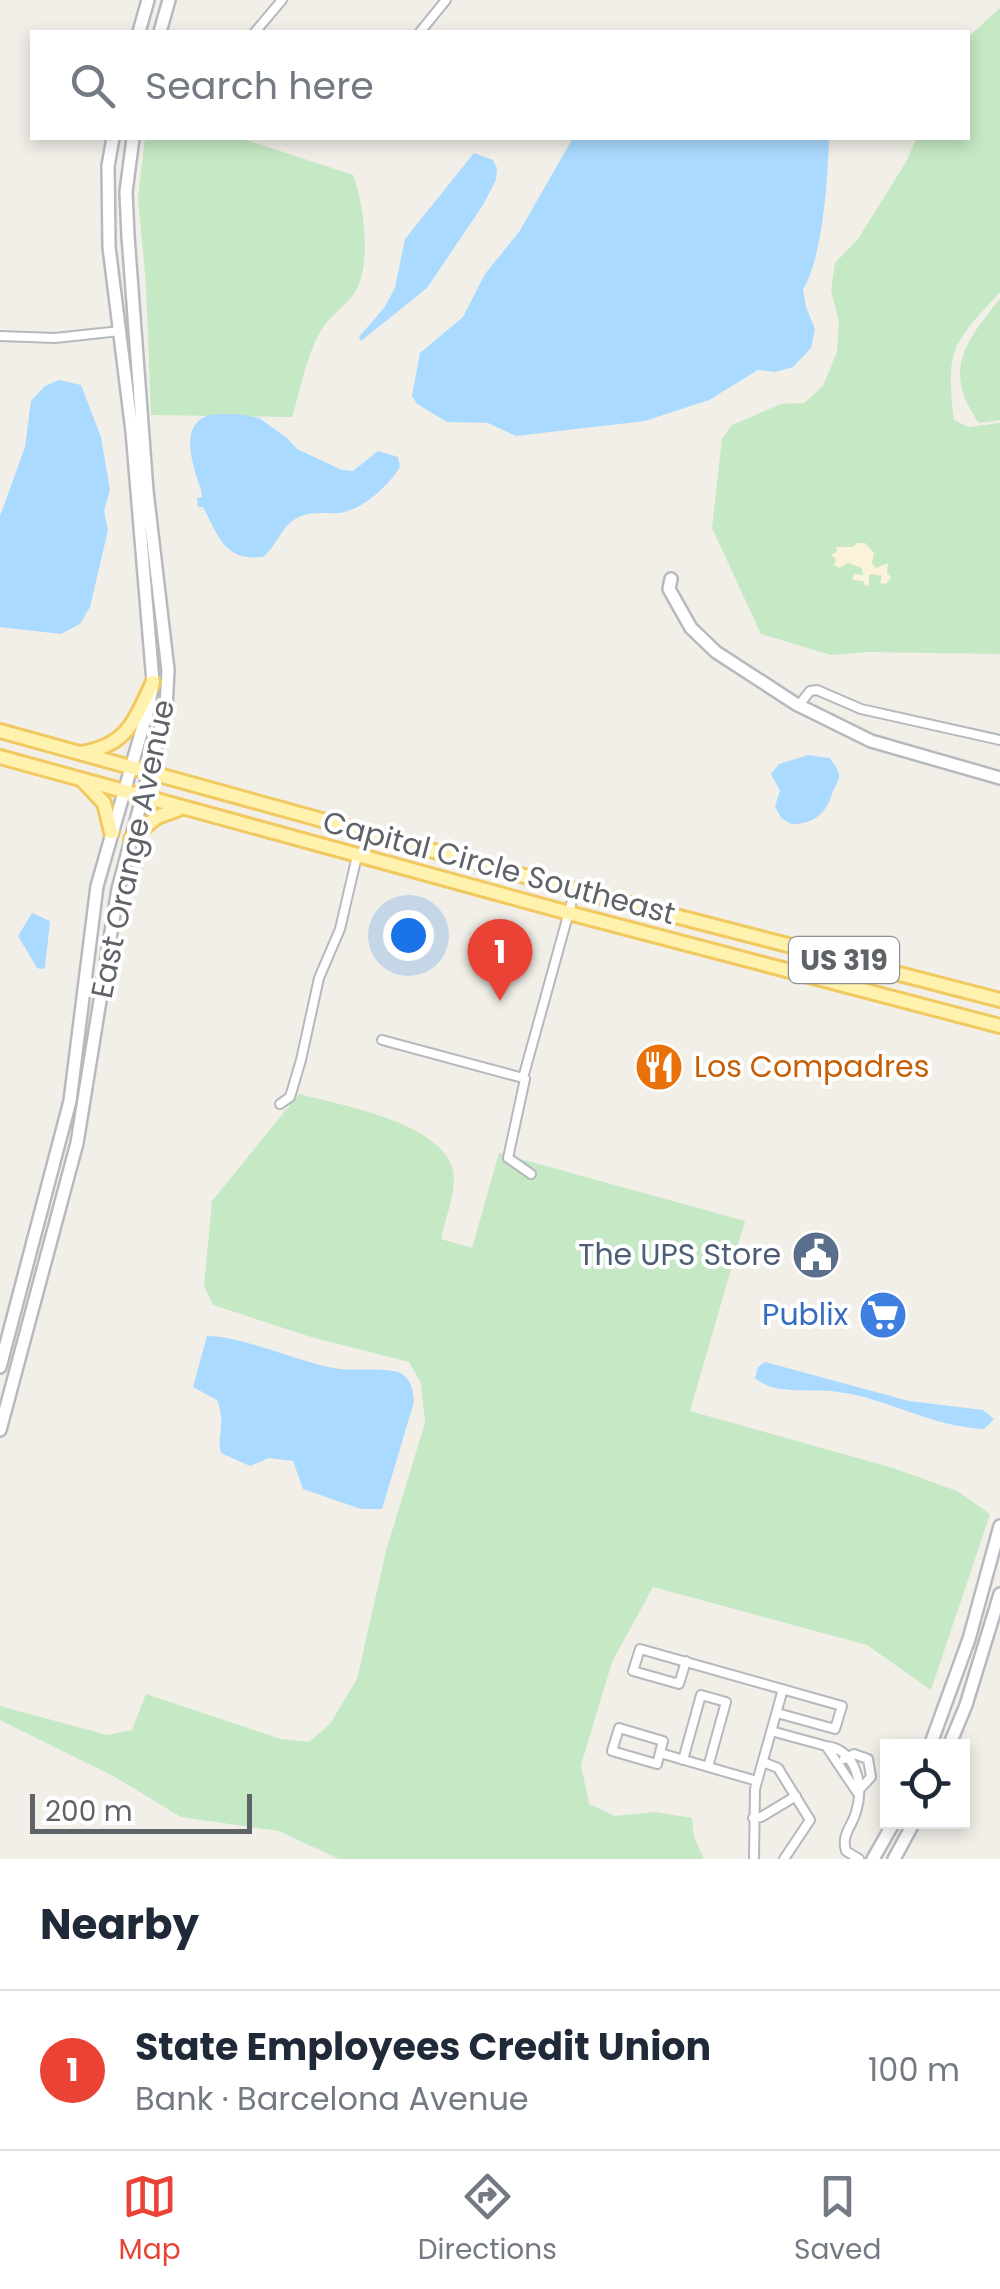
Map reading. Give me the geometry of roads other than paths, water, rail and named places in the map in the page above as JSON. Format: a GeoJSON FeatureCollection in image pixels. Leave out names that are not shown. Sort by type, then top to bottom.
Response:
{"type":"FeatureCollection","features":[{"type":"Feature","properties":{"kind":"main road"},"geometry":{"type":"LineString","coordinates":[[78,753],[108,746],[126,733],[153,682]]}},
{"type":"Feature","properties":{"kind":"main road","name":"Capital Circle Southeast"},"geometry":{"type":"LineString","coordinates":[[0,731],[575,890],[1000,1000]]}},
{"type":"Feature","properties":{"kind":"main road","name":"Capital Circle Southeast"},"geometry":{"type":"LineString","coordinates":[[0,757],[1000,1026]]}},
{"type":"Feature","properties":{"kind":"main road"},"geometry":{"type":"LineString","coordinates":[[81,780],[104,803],[111,832]]}},
{"type":"Feature","properties":{"kind":"main road"},"geometry":{"type":"LineString","coordinates":[[132,839],[157,817],[182,808]]}},
{"type":"Feature","properties":{"kind":"street"},"geometry":{"type":"LineString","coordinates":[[140,30],[148,0]]}},
{"type":"Feature","properties":{"kind":"street"},"geometry":{"type":"LineString","coordinates":[[161,30],[169,0]]}},
{"type":"Feature","properties":{"kind":"street"},"geometry":{"type":"LineString","coordinates":[[258,30],[282,0]]}},
{"type":"Feature","properties":{"kind":"street"},"geometry":{"type":"LineString","coordinates":[[422,30],[446,0]]}},
{"type":"Feature","properties":{"kind":"street","name":"East Orange Avenue"},"geometry":{"type":"LineString","coordinates":[[0,1367],[70,1101],[92,916],[153,682],[132,431],[108,220],[108,166],[113,140]]}},
{"type":"Feature","properties":{"kind":"street","name":"East Orange Avenue"},"geometry":{"type":"LineString","coordinates":[[0,1430],[80,1130],[118,889],[166,708],[168,670],[147,490],[126,192],[134,140]]}},
{"type":"Feature","properties":{"kind":"street"},"geometry":{"type":"LineString","coordinates":[[0,336],[55,338],[135,328]]}},
{"type":"Feature","properties":{"kind":"street"},"geometry":{"type":"LineString","coordinates":[[672,579],[669,589],[692,628],[716,652],[799,706],[871,741],[1000,778]]}},
{"type":"Feature","properties":{"kind":"street"},"geometry":{"type":"LineString","coordinates":[[799,706],[810,691],[816,690],[860,708],[1000,740]]}},
{"type":"Feature","properties":{"kind":"street"},"geometry":{"type":"LineString","coordinates":[[280,1104],[290,1097],[302,1060],[320,978],[340,929],[358,856]]}},
{"type":"Feature","properties":{"kind":"street"},"geometry":{"type":"LineString","coordinates":[[531,1174],[508,1158],[524,1078],[575,890]]}},
{"type":"Feature","properties":{"kind":"street"},"geometry":{"type":"LineString","coordinates":[[382,1040],[524,1078]]}},
{"type":"Feature","properties":{"kind":"street"},"geometry":{"type":"LineString","coordinates":[[933,1739],[969,1639],[1000,1526]]}},
{"type":"Feature","properties":{"kind":"street"},"geometry":{"type":"LineString","coordinates":[[952,1739],[1000,1594]]}},
{"type":"Feature","properties":{"kind":"street"},"geometry":{"type":"LineString","coordinates":[[686,1662],[679,1684],[633,1672],[640,1648],[842,1706],[835,1729],[776,1713]]}},
{"type":"Feature","properties":{"kind":"street"},"geometry":{"type":"LineString","coordinates":[[754,1859],[752,1818],[757,1781],[783,1689]]}},
{"type":"Feature","properties":{"kind":"street"},"geometry":{"type":"LineString","coordinates":[[684,1760],[702,1695],[726,1702],[708,1767]]}},
{"type":"Feature","properties":{"kind":"street"},"geometry":{"type":"LineString","coordinates":[[619,1728],[664,1741],[660,1753],[656,1764],[612,1751],[619,1728]]}},
{"type":"Feature","properties":{"kind":"street"},"geometry":{"type":"LineString","coordinates":[[772,1731],[837,1748],[848,1756],[859,1780],[857,1809],[843,1840],[846,1850],[859,1859]]}},
{"type":"Feature","properties":{"kind":"street"},"geometry":{"type":"LineString","coordinates":[[826,1746],[857,1792]]}},
{"type":"Feature","properties":{"kind":"street"},"geometry":{"type":"LineString","coordinates":[[660,1753],[757,1781]]}},
{"type":"Feature","properties":{"kind":"street"},"geometry":{"type":"LineString","coordinates":[[838,1763],[848,1756],[862,1756],[871,1765],[871,1777],[857,1792]]}},
{"type":"Feature","properties":{"kind":"street"},"geometry":{"type":"LineString","coordinates":[[762,1762],[778,1768],[810,1820],[784,1859]]}},
{"type":"Feature","properties":{"kind":"street"},"geometry":{"type":"LineString","coordinates":[[752,1818],[762,1817],[796,1796]]}},
{"type":"Feature","properties":{"kind":"street"},"geometry":{"type":"LineString","coordinates":[[873,1859],[890,1829]]}},
{"type":"Feature","properties":{"kind":"street"},"geometry":{"type":"LineString","coordinates":[[894,1859],[910,1829]]}},
{"type":"Feature","properties":{"kind":"water"},"geometry":{"type":"Polygon","coordinates":[[[572,140],[829,140],[820,237],[803,289],[815,329],[811,348],[793,367],[775,372],[758,370],[709,400],[645,421],[516,436],[488,423],[447,422],[417,404],[412,396],[420,353],[463,317],[485,274],[519,232],[572,140]]]}},
{"type":"Feature","properties":{"kind":"water"},"geometry":{"type":"Polygon","coordinates":[[[474,153],[493,160],[497,168],[496,180],[483,205],[427,288],[361,341],[359,337],[395,288],[405,239],[474,153]]]}},
{"type":"Feature","properties":{"kind":"water"},"geometry":{"type":"Polygon","coordinates":[[[59,380],[81,385],[101,437],[110,490],[104,511],[108,530],[90,607],[80,624],[61,634],[0,627],[0,516],[25,447],[31,401],[45,386],[59,380]]]}},
{"type":"Feature","properties":{"kind":"water"},"geometry":{"type":"Polygon","coordinates":[[[239,414],[259,418],[297,449],[342,470],[353,471],[378,451],[398,457],[400,467],[389,482],[356,508],[299,517],[287,525],[263,557],[239,555],[218,537],[203,507],[198,507],[197,498],[202,497],[190,439],[198,422],[207,416],[239,414]]]}},
{"type":"Feature","properties":{"kind":"water"},"geometry":{"type":"Polygon","coordinates":[[[808,755],[830,758],[838,771],[838,780],[822,812],[812,820],[791,824],[781,818],[775,806],[780,791],[771,774],[779,764],[808,755]]]}},
{"type":"Feature","properties":{"kind":"water"},"geometry":{"type":"Polygon","coordinates":[[[32,913],[50,921],[45,968],[41,969],[18,936],[32,913]]]}},
{"type":"Feature","properties":{"kind":"water"},"geometry":{"type":"Polygon","coordinates":[[[207,1336],[237,1340],[323,1366],[390,1371],[405,1377],[414,1402],[382,1509],[361,1509],[303,1489],[293,1461],[269,1458],[250,1466],[221,1453],[217,1400],[193,1387],[207,1336]]]}},
{"type":"Feature","properties":{"kind":"water"},"geometry":{"type":"Polygon","coordinates":[[[765,1362],[909,1401],[983,1410],[994,1419],[984,1429],[965,1427],[857,1396],[773,1387],[755,1378],[758,1367],[765,1362]]]}},
{"type":"Feature","properties":{"kind":"place","name":"State Employees Credit Union"},"geometry":{"type":"Point","coordinates":[500,1001]}},
{"type":"Feature","properties":{"kind":"place","name":"Los Compadres"},"geometry":{"type":"Point","coordinates":[659,1067]}},
{"type":"Feature","properties":{"kind":"place","name":"The UPS Store"},"geometry":{"type":"Point","coordinates":[816,1255]}},
{"type":"Feature","properties":{"kind":"place","name":"Publix"},"geometry":{"type":"Point","coordinates":[883,1315]}}]}
